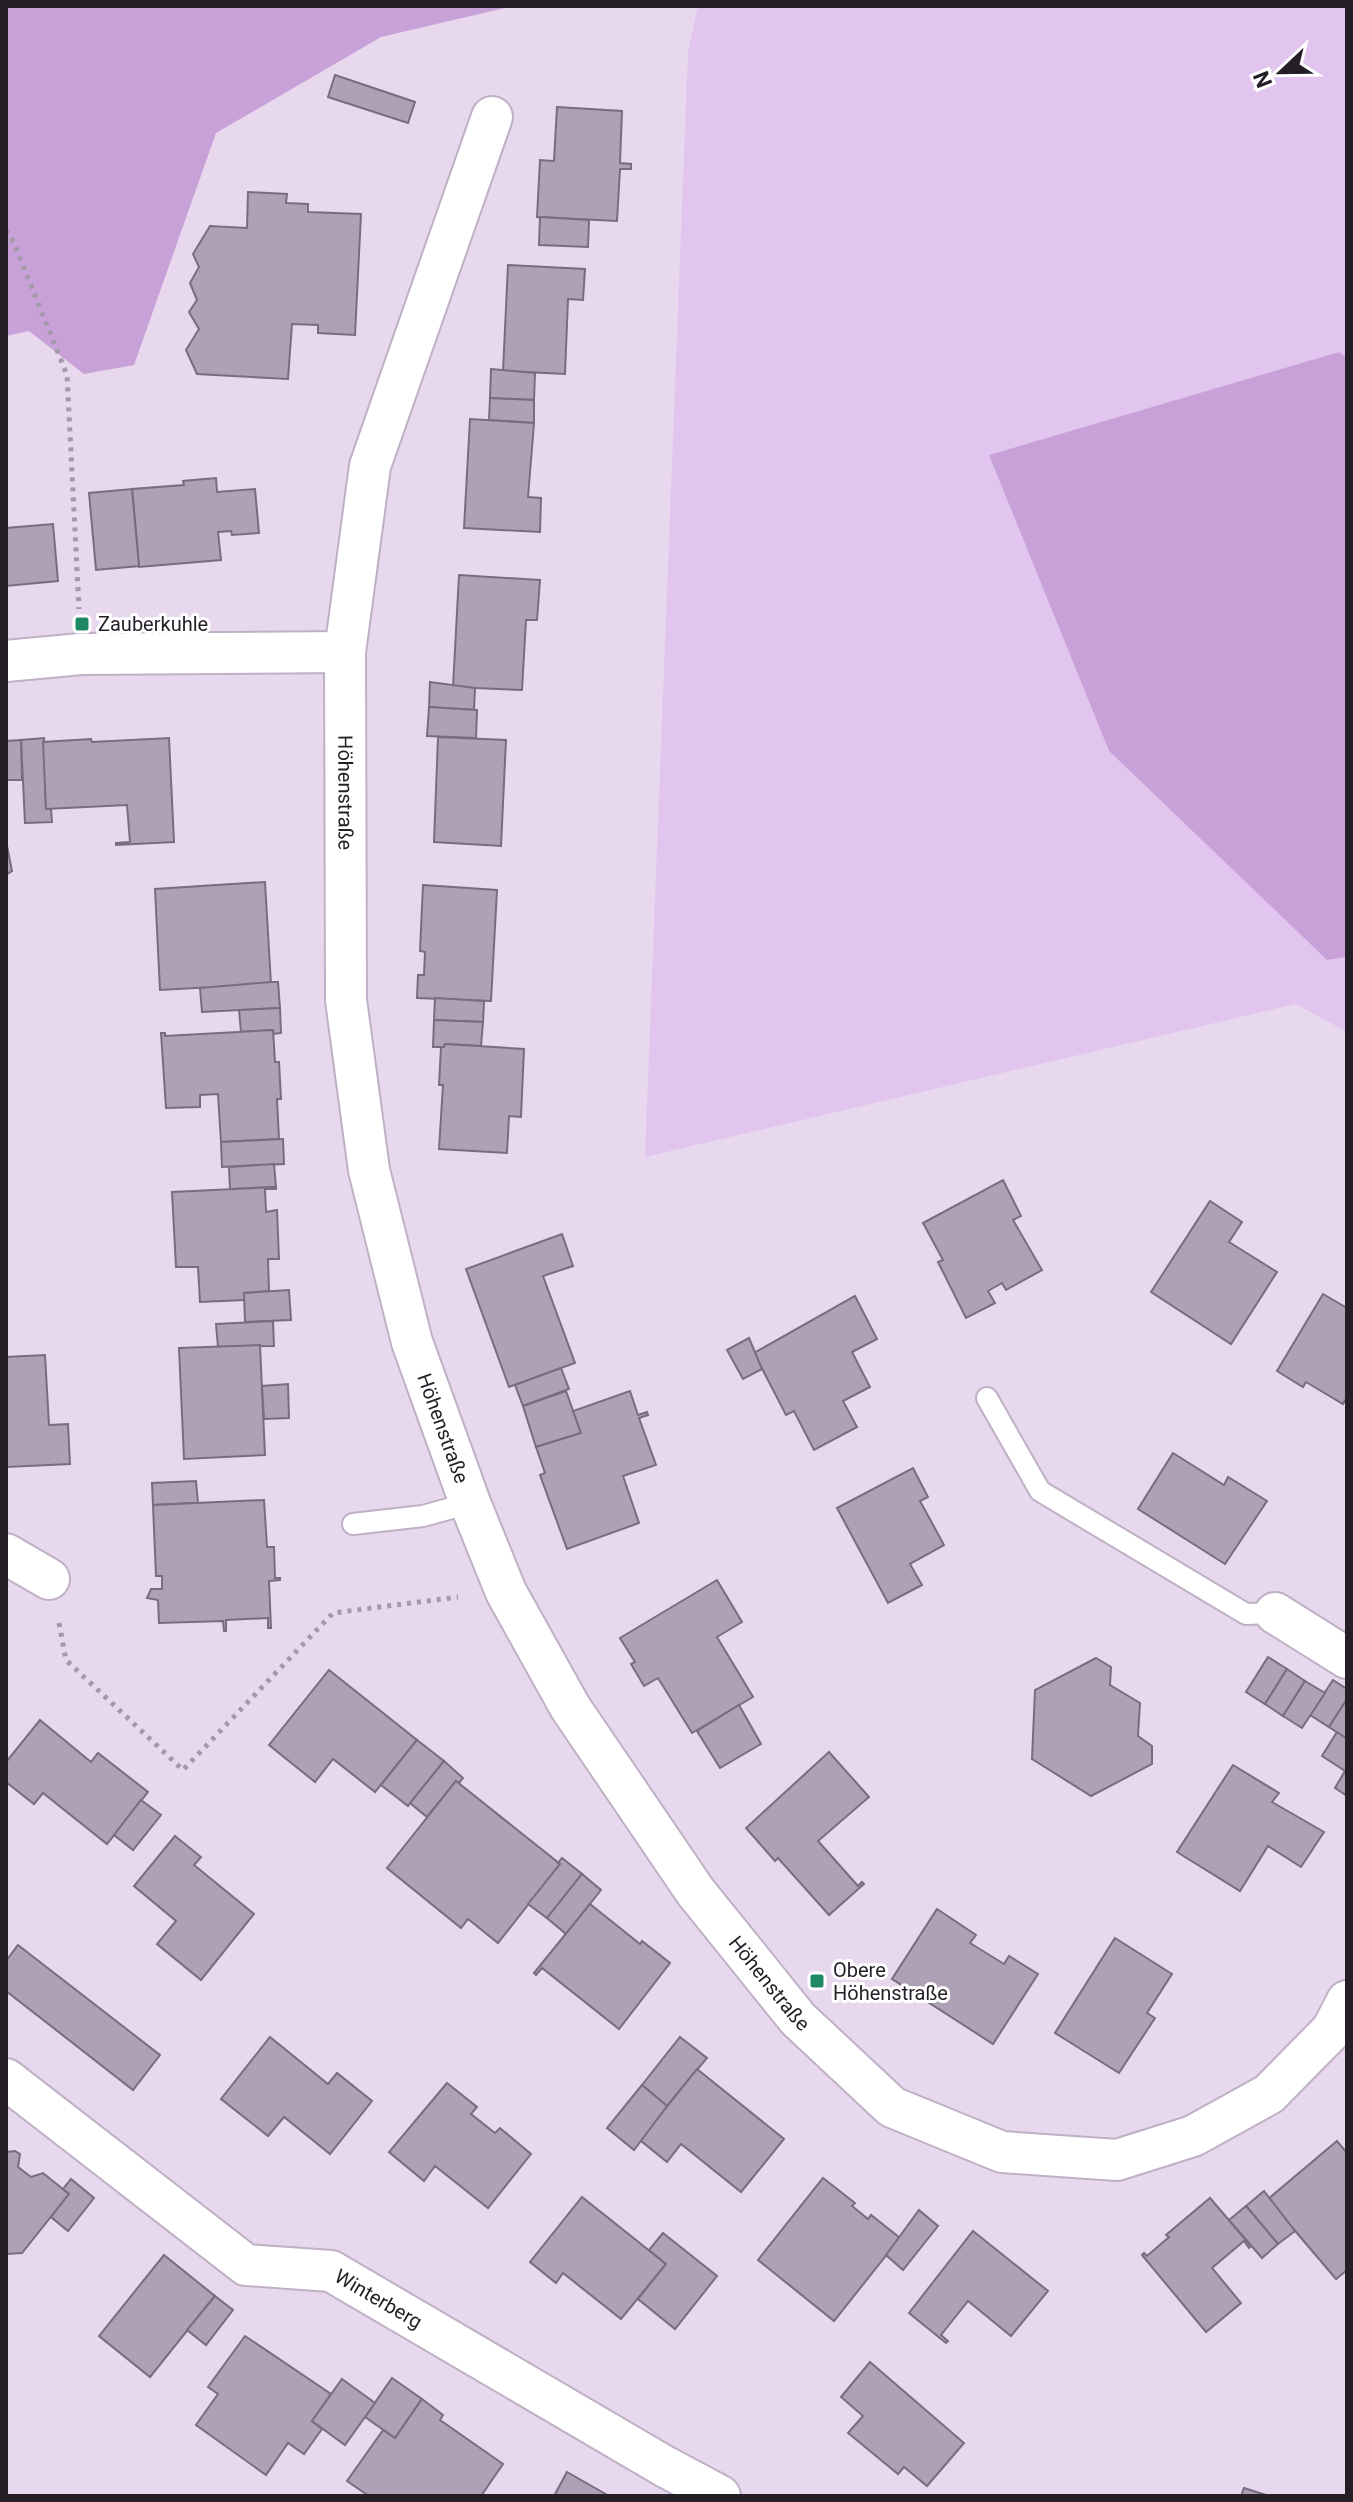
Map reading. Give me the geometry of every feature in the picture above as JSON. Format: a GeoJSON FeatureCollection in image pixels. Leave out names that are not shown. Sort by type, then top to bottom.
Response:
{"type":"FeatureCollection","features":[{"type":"Feature","properties":{"kind":"street","name":"Höhenstraße"},"geometry":{"type":"LineString","coordinates":[[492,117],[370,466],[345,652],[346,1000],[369,1170],[412,1342],[506,1592],[570,1707],[695,1891],[798,2019],[892,2107],[1002,2152],[1117,2160],[1193,2136],[1269,2094],[1332,2030],[1347,2001]]}},
{"type":"Feature","properties":{"kind":"street"},"geometry":{"type":"LineString","coordinates":[[6,661],[81,654],[345,652]]}},
{"type":"Feature","properties":{"kind":"street"},"geometry":{"type":"LineString","coordinates":[[6,1554],[49,1579]]}},
{"type":"Feature","properties":{"kind":"street"},"geometry":{"type":"LineString","coordinates":[[1275,1613],[1347,1658]]}},
{"type":"Feature","properties":{"kind":"street","name":"Winterberg"},"geometry":{"type":"LineString","coordinates":[[6,2079],[246,2265],[331,2271],[720,2496]]}},
{"type":"Feature","properties":{"kind":"lane"},"geometry":{"type":"LineString","coordinates":[[987,1398],[1040,1491],[1246,1614],[1275,1613]]}},
{"type":"Feature","properties":{"kind":"lane"},"geometry":{"type":"LineString","coordinates":[[353,1524],[423,1516],[470,1503]]}},
{"type":"Feature","properties":{"kind":"path"},"geometry":{"type":"LineString","coordinates":[[6,230],[67,375],[81,654]]}},
{"type":"Feature","properties":{"kind":"path"},"geometry":{"type":"LineString","coordinates":[[49,1579],[66,1660],[183,1770],[333,1613],[506,1592]]}},
{"type":"Feature","properties":{"kind":"shaded area"},"geometry":{"type":"Polygon","coordinates":[[[6,6],[513,6],[381,37],[216,133],[134,365],[84,374],[29,331],[6,336],[6,6]]]}},
{"type":"Feature","properties":{"kind":"shaded area"},"geometry":{"type":"Polygon","coordinates":[[[698,6],[1347,6],[1347,358],[1339,352],[989,455],[1109,751],[1327,960],[1347,957],[1347,1032],[1296,1004],[645,1157],[688,53],[698,6]]]}},
{"type":"Feature","properties":{"kind":"shaded area"},"geometry":{"type":"Polygon","coordinates":[[[1339,352],[1347,358],[1347,957],[1327,960],[1109,751],[989,455],[1339,352]]]}},
{"type":"Feature","properties":{"kind":"building"},"geometry":{"type":"Polygon","coordinates":[[[335,75],[415,102],[408,123],[328,97],[335,75]]]}},
{"type":"Feature","properties":{"kind":"building"},"geometry":{"type":"Polygon","coordinates":[[[557,107],[622,111],[620,163],[631,164],[631,169],[620,169],[617,221],[537,217],[540,160],[554,161],[557,107]]]}},
{"type":"Feature","properties":{"kind":"building"},"geometry":{"type":"Polygon","coordinates":[[[248,192],[287,194],[286,203],[308,204],[308,212],[361,214],[355,335],[318,333],[318,325],[292,324],[288,379],[197,374],[186,350],[199,329],[189,312],[197,300],[190,283],[199,267],[193,254],[210,226],[247,228],[248,192]]]}},
{"type":"Feature","properties":{"kind":"building"},"geometry":{"type":"Polygon","coordinates":[[[540,217],[589,220],[588,247],[539,245],[540,217]]]}},
{"type":"Feature","properties":{"kind":"building"},"geometry":{"type":"Polygon","coordinates":[[[508,265],[585,269],[583,300],[568,299],[565,374],[503,371],[508,265]]]}},
{"type":"Feature","properties":{"kind":"building"},"geometry":{"type":"Polygon","coordinates":[[[491,369],[535,373],[534,400],[490,398],[491,369]]]}},
{"type":"Feature","properties":{"kind":"building"},"geometry":{"type":"Polygon","coordinates":[[[490,398],[534,400],[534,423],[489,420],[490,398]]]}},
{"type":"Feature","properties":{"kind":"building"},"geometry":{"type":"Polygon","coordinates":[[[470,419],[534,423],[528,497],[541,498],[540,532],[464,528],[470,419]]]}},
{"type":"Feature","properties":{"kind":"building"},"geometry":{"type":"Polygon","coordinates":[[[216,478],[217,492],[255,489],[259,533],[232,535],[231,531],[218,532],[221,560],[139,567],[132,489],[184,485],[183,481],[216,478]]]}},
{"type":"Feature","properties":{"kind":"building"},"geometry":{"type":"Polygon","coordinates":[[[132,489],[139,566],[96,570],[89,493],[132,489]]]}},
{"type":"Feature","properties":{"kind":"building"},"geometry":{"type":"Polygon","coordinates":[[[53,524],[58,581],[6,586],[6,528],[53,524]]]}},
{"type":"Feature","properties":{"kind":"building"},"geometry":{"type":"Polygon","coordinates":[[[459,575],[540,580],[537,620],[526,620],[522,690],[453,687],[459,575]]]}},
{"type":"Feature","properties":{"kind":"building"},"geometry":{"type":"Polygon","coordinates":[[[430,682],[475,688],[474,710],[429,707],[430,682]]]}},
{"type":"Feature","properties":{"kind":"building"},"geometry":{"type":"Polygon","coordinates":[[[429,707],[477,710],[476,738],[427,736],[429,707]]]}},
{"type":"Feature","properties":{"kind":"building"},"geometry":{"type":"Polygon","coordinates":[[[438,737],[506,740],[501,846],[434,842],[438,737]]]}},
{"type":"Feature","properties":{"kind":"building"},"geometry":{"type":"Polygon","coordinates":[[[44,738],[46,809],[51,809],[52,822],[25,823],[21,740],[44,738]]]}},
{"type":"Feature","properties":{"kind":"building"},"geometry":{"type":"Polygon","coordinates":[[[169,738],[174,842],[116,845],[130,842],[127,805],[46,809],[43,742],[169,738]]]}},
{"type":"Feature","properties":{"kind":"building"},"geometry":{"type":"Polygon","coordinates":[[[21,740],[22,780],[6,780],[6,741],[21,740]]]}},
{"type":"Feature","properties":{"kind":"building"},"geometry":{"type":"Polygon","coordinates":[[[6,841],[12,871],[6,875],[6,841]]]}},
{"type":"Feature","properties":{"kind":"building"},"geometry":{"type":"Polygon","coordinates":[[[265,882],[271,984],[160,990],[155,889],[265,882]]]}},
{"type":"Feature","properties":{"kind":"building"},"geometry":{"type":"Polygon","coordinates":[[[423,885],[497,890],[491,1001],[417,998],[418,975],[424,975],[425,952],[420,951],[423,885]]]}},
{"type":"Feature","properties":{"kind":"building"},"geometry":{"type":"Polygon","coordinates":[[[278,982],[280,1008],[202,1012],[200,988],[278,982]]]}},
{"type":"Feature","properties":{"kind":"building"},"geometry":{"type":"Polygon","coordinates":[[[435,998],[484,1001],[483,1022],[434,1020],[435,998]]]}},
{"type":"Feature","properties":{"kind":"building"},"geometry":{"type":"Polygon","coordinates":[[[280,1008],[281,1033],[274,1034],[273,1030],[241,1032],[239,1010],[280,1008]]]}},
{"type":"Feature","properties":{"kind":"building"},"geometry":{"type":"Polygon","coordinates":[[[434,1020],[483,1022],[481,1046],[445,1044],[444,1047],[433,1047],[434,1020]]]}},
{"type":"Feature","properties":{"kind":"building"},"geometry":{"type":"Polygon","coordinates":[[[273,1030],[275,1062],[279,1062],[279,1139],[221,1142],[218,1094],[200,1095],[200,1107],[166,1108],[161,1033],[165,1036],[273,1030]]]}},
{"type":"Feature","properties":{"kind":"building"},"geometry":{"type":"Polygon","coordinates":[[[445,1044],[524,1049],[521,1117],[509,1116],[507,1153],[439,1149],[443,1085],[439,1085],[441,1047],[445,1044]]]}},
{"type":"Feature","properties":{"kind":"building"},"geometry":{"type":"Polygon","coordinates":[[[283,1139],[284,1164],[222,1167],[221,1142],[283,1139]]]}},
{"type":"Feature","properties":{"kind":"building"},"geometry":{"type":"Polygon","coordinates":[[[274,1164],[276,1187],[230,1189],[229,1167],[274,1164]]]}},
{"type":"Feature","properties":{"kind":"building"},"geometry":{"type":"Polygon","coordinates":[[[1003,1180],[1021,1216],[1013,1220],[1042,1270],[1006,1290],[1002,1283],[988,1291],[995,1303],[966,1318],[938,1262],[943,1260],[923,1223],[1003,1180]]]}},
{"type":"Feature","properties":{"kind":"building"},"geometry":{"type":"Polygon","coordinates":[[[276,1187],[265,1189],[266,1212],[277,1210],[279,1259],[268,1259],[269,1291],[244,1293],[244,1300],[200,1302],[198,1267],[176,1267],[172,1192],[276,1187]]]}},
{"type":"Feature","properties":{"kind":"building"},"geometry":{"type":"Polygon","coordinates":[[[1210,1201],[1242,1222],[1229,1242],[1277,1272],[1231,1344],[1151,1292],[1210,1201]]]}},
{"type":"Feature","properties":{"kind":"building"},"geometry":{"type":"Polygon","coordinates":[[[562,1234],[573,1266],[543,1276],[575,1363],[509,1387],[466,1269],[562,1234]]]}},
{"type":"Feature","properties":{"kind":"building"},"geometry":{"type":"Polygon","coordinates":[[[289,1290],[291,1320],[245,1322],[244,1293],[289,1290]]]}},
{"type":"Feature","properties":{"kind":"building"},"geometry":{"type":"Polygon","coordinates":[[[1323,1294],[1347,1308],[1347,1397],[1343,1404],[1306,1382],[1303,1387],[1277,1371],[1323,1294]]]}},
{"type":"Feature","properties":{"kind":"building"},"geometry":{"type":"Polygon","coordinates":[[[855,1296],[877,1339],[852,1352],[870,1387],[843,1401],[857,1427],[814,1450],[794,1411],[786,1415],[754,1353],[855,1296]]]}},
{"type":"Feature","properties":{"kind":"building"},"geometry":{"type":"Polygon","coordinates":[[[273,1321],[274,1346],[218,1347],[216,1324],[273,1321]]]}},
{"type":"Feature","properties":{"kind":"building"},"geometry":{"type":"Polygon","coordinates":[[[749,1338],[762,1369],[743,1379],[727,1350],[749,1338]]]}},
{"type":"Feature","properties":{"kind":"building"},"geometry":{"type":"Polygon","coordinates":[[[260,1345],[265,1455],[184,1459],[179,1348],[260,1345]]]}},
{"type":"Feature","properties":{"kind":"building"},"geometry":{"type":"Polygon","coordinates":[[[45,1355],[49,1425],[68,1424],[70,1464],[6,1467],[6,1357],[45,1355]]]}},
{"type":"Feature","properties":{"kind":"building"},"geometry":{"type":"Polygon","coordinates":[[[561,1368],[569,1389],[523,1406],[515,1385],[561,1368]]]}},
{"type":"Feature","properties":{"kind":"building"},"geometry":{"type":"Polygon","coordinates":[[[288,1384],[289,1418],[264,1419],[262,1386],[288,1384]]]}},
{"type":"Feature","properties":{"kind":"building"},"geometry":{"type":"Polygon","coordinates":[[[566,1391],[581,1433],[536,1447],[523,1406],[566,1391]]]}},
{"type":"Feature","properties":{"kind":"building"},"geometry":{"type":"Polygon","coordinates":[[[630,1391],[638,1415],[647,1412],[648,1415],[639,1418],[656,1465],[623,1476],[639,1523],[567,1549],[540,1475],[545,1473],[536,1447],[581,1433],[573,1411],[630,1391]]]}},
{"type":"Feature","properties":{"kind":"building"},"geometry":{"type":"Polygon","coordinates":[[[1173,1453],[1224,1485],[1228,1477],[1267,1501],[1225,1564],[1138,1509],[1173,1453]]]}},
{"type":"Feature","properties":{"kind":"building"},"geometry":{"type":"Polygon","coordinates":[[[913,1468],[928,1497],[920,1501],[944,1545],[910,1564],[922,1585],[888,1603],[837,1508],[913,1468]]]}},
{"type":"Feature","properties":{"kind":"building"},"geometry":{"type":"Polygon","coordinates":[[[196,1481],[198,1503],[153,1505],[152,1483],[196,1481]]]}},
{"type":"Feature","properties":{"kind":"building"},"geometry":{"type":"Polygon","coordinates":[[[264,1500],[267,1547],[274,1547],[275,1578],[280,1578],[269,1581],[271,1628],[268,1628],[268,1618],[226,1620],[226,1631],[223,1621],[159,1623],[158,1600],[147,1598],[151,1589],[162,1589],[162,1576],[156,1576],[153,1505],[264,1500]]]}},
{"type":"Feature","properties":{"kind":"building"},"geometry":{"type":"Polygon","coordinates":[[[717,1580],[742,1622],[717,1637],[753,1697],[692,1733],[658,1678],[644,1686],[631,1664],[635,1662],[620,1638],[717,1580]]]}},
{"type":"Feature","properties":{"kind":"building"},"geometry":{"type":"Polygon","coordinates":[[[1268,1657],[1287,1669],[1265,1704],[1246,1692],[1268,1657]]]}},
{"type":"Feature","properties":{"kind":"building"},"geometry":{"type":"Polygon","coordinates":[[[1096,1658],[1111,1667],[1110,1685],[1140,1703],[1138,1736],[1152,1746],[1152,1764],[1091,1796],[1032,1759],[1035,1690],[1096,1658]]]}},
{"type":"Feature","properties":{"kind":"building"},"geometry":{"type":"Polygon","coordinates":[[[1287,1669],[1305,1681],[1283,1716],[1265,1704],[1287,1669]]]}},
{"type":"Feature","properties":{"kind":"building"},"geometry":{"type":"Polygon","coordinates":[[[329,1670],[417,1740],[375,1792],[333,1759],[315,1782],[269,1745],[329,1670]]]}},
{"type":"Feature","properties":{"kind":"building"},"geometry":{"type":"Polygon","coordinates":[[[1333,1680],[1347,1689],[1347,1699],[1329,1727],[1310,1715],[1333,1680]]]}},
{"type":"Feature","properties":{"kind":"building"},"geometry":{"type":"Polygon","coordinates":[[[1305,1681],[1325,1693],[1302,1728],[1283,1716],[1305,1681]]]}},
{"type":"Feature","properties":{"kind":"building"},"geometry":{"type":"Polygon","coordinates":[[[1347,1699],[1347,1739],[1329,1727],[1347,1699]]]}},
{"type":"Feature","properties":{"kind":"building"},"geometry":{"type":"Polygon","coordinates":[[[739,1705],[761,1744],[720,1768],[697,1731],[739,1705]]]}},
{"type":"Feature","properties":{"kind":"building"},"geometry":{"type":"Polygon","coordinates":[[[40,1720],[91,1762],[98,1753],[148,1792],[107,1844],[43,1793],[34,1804],[6,1782],[6,1762],[40,1720]]]}},
{"type":"Feature","properties":{"kind":"building"},"geometry":{"type":"Polygon","coordinates":[[[1337,1732],[1347,1739],[1347,1796],[1335,1788],[1345,1771],[1322,1756],[1337,1732]]]}},
{"type":"Feature","properties":{"kind":"building"},"geometry":{"type":"Polygon","coordinates":[[[417,1740],[444,1761],[408,1806],[381,1785],[417,1740]]]}},
{"type":"Feature","properties":{"kind":"building"},"geometry":{"type":"Polygon","coordinates":[[[829,1752],[869,1797],[818,1841],[858,1886],[862,1882],[864,1884],[829,1915],[778,1858],[775,1861],[746,1828],[829,1752]]]}},
{"type":"Feature","properties":{"kind":"building"},"geometry":{"type":"Polygon","coordinates":[[[444,1761],[463,1778],[459,1783],[456,1781],[427,1817],[410,1803],[444,1761]]]}},
{"type":"Feature","properties":{"kind":"building"},"geometry":{"type":"Polygon","coordinates":[[[1233,1765],[1279,1793],[1272,1802],[1324,1832],[1301,1867],[1268,1846],[1240,1891],[1177,1852],[1233,1765]]]}},
{"type":"Feature","properties":{"kind":"building"},"geometry":{"type":"Polygon","coordinates":[[[456,1781],[560,1864],[498,1943],[468,1919],[461,1928],[387,1868],[456,1781]]]}},
{"type":"Feature","properties":{"kind":"building"},"geometry":{"type":"Polygon","coordinates":[[[141,1800],[161,1815],[133,1850],[114,1835],[141,1800]]]}},
{"type":"Feature","properties":{"kind":"building"},"geometry":{"type":"Polygon","coordinates":[[[175,1836],[201,1857],[194,1865],[254,1914],[201,1980],[157,1944],[176,1921],[134,1886],[175,1836]]]}},
{"type":"Feature","properties":{"kind":"building"},"geometry":{"type":"Polygon","coordinates":[[[562,1858],[582,1874],[547,1918],[528,1904],[562,1858]]]}},
{"type":"Feature","properties":{"kind":"building"},"geometry":{"type":"Polygon","coordinates":[[[582,1874],[601,1890],[566,1934],[547,1918],[582,1874]]]}},
{"type":"Feature","properties":{"kind":"building"},"geometry":{"type":"Polygon","coordinates":[[[590,1904],[640,1944],[642,1941],[670,1963],[619,2029],[542,1968],[536,1975],[534,1973],[590,1904]]]}},
{"type":"Feature","properties":{"kind":"building"},"geometry":{"type":"Polygon","coordinates":[[[937,1909],[976,1935],[970,1943],[1004,1964],[1009,1956],[1038,1974],[993,2044],[892,1979],[937,1909]]]}},
{"type":"Feature","properties":{"kind":"building"},"geometry":{"type":"Polygon","coordinates":[[[1115,1938],[1172,1974],[1147,2013],[1155,2018],[1119,2073],[1055,2033],[1115,1938]]]}},
{"type":"Feature","properties":{"kind":"building"},"geometry":{"type":"Polygon","coordinates":[[[18,1945],[160,2055],[133,2090],[6,1991],[6,1961],[18,1945]]]}},
{"type":"Feature","properties":{"kind":"building"},"geometry":{"type":"Polygon","coordinates":[[[270,2037],[328,2084],[337,2073],[372,2101],[330,2154],[284,2117],[268,2136],[221,2099],[270,2037]]]}},
{"type":"Feature","properties":{"kind":"building"},"geometry":{"type":"Polygon","coordinates":[[[680,2037],[707,2058],[667,2106],[642,2085],[680,2037]]]}},
{"type":"Feature","properties":{"kind":"building"},"geometry":{"type":"Polygon","coordinates":[[[697,2069],[784,2139],[741,2192],[681,2144],[667,2162],[640,2140],[697,2069]]]}},
{"type":"Feature","properties":{"kind":"building"},"geometry":{"type":"Polygon","coordinates":[[[447,2083],[477,2107],[471,2114],[495,2133],[500,2128],[531,2154],[488,2208],[435,2166],[424,2181],[389,2152],[447,2083]]]}},
{"type":"Feature","properties":{"kind":"building"},"geometry":{"type":"Polygon","coordinates":[[[642,2085],[667,2106],[634,2150],[607,2128],[642,2085]]]}},
{"type":"Feature","properties":{"kind":"building"},"geometry":{"type":"Polygon","coordinates":[[[1337,2141],[1347,2153],[1347,2270],[1336,2279],[1268,2199],[1337,2141]]]}},
{"type":"Feature","properties":{"kind":"building"},"geometry":{"type":"Polygon","coordinates":[[[6,2152],[20,2154],[18,2167],[31,2177],[43,2173],[69,2194],[22,2253],[6,2254],[6,2152]]]}},
{"type":"Feature","properties":{"kind":"building"},"geometry":{"type":"Polygon","coordinates":[[[823,2178],[855,2203],[852,2206],[868,2219],[871,2215],[900,2238],[834,2321],[758,2260],[823,2178]]]}},
{"type":"Feature","properties":{"kind":"building"},"geometry":{"type":"Polygon","coordinates":[[[71,2179],[94,2198],[68,2231],[51,2217],[69,2194],[63,2189],[71,2179]]]}},
{"type":"Feature","properties":{"kind":"building"},"geometry":{"type":"Polygon","coordinates":[[[1264,2191],[1295,2231],[1278,2244],[1246,2206],[1264,2191]]]}},
{"type":"Feature","properties":{"kind":"building"},"geometry":{"type":"Polygon","coordinates":[[[582,2197],[666,2264],[621,2319],[563,2273],[556,2283],[530,2262],[582,2197]]]}},
{"type":"Feature","properties":{"kind":"building"},"geometry":{"type":"Polygon","coordinates":[[[1210,2198],[1251,2246],[1249,2248],[1244,2241],[1212,2268],[1241,2303],[1206,2332],[1142,2255],[1147,2256],[1169,2237],[1166,2235],[1210,2198]]]}},
{"type":"Feature","properties":{"kind":"building"},"geometry":{"type":"Polygon","coordinates":[[[1246,2206],[1278,2244],[1262,2258],[1229,2220],[1246,2206]]]}},
{"type":"Feature","properties":{"kind":"building"},"geometry":{"type":"Polygon","coordinates":[[[919,2210],[938,2226],[903,2270],[886,2255],[919,2210]]]}},
{"type":"Feature","properties":{"kind":"building"},"geometry":{"type":"Polygon","coordinates":[[[973,2231],[1048,2291],[1011,2336],[968,2301],[941,2335],[948,2341],[946,2343],[909,2313],[973,2231]]]}},
{"type":"Feature","properties":{"kind":"building"},"geometry":{"type":"Polygon","coordinates":[[[663,2233],[717,2276],[675,2329],[638,2299],[666,2264],[649,2250],[663,2233]]]}},
{"type":"Feature","properties":{"kind":"building"},"geometry":{"type":"Polygon","coordinates":[[[164,2255],[215,2296],[150,2377],[99,2336],[164,2255]]]}},
{"type":"Feature","properties":{"kind":"building"},"geometry":{"type":"Polygon","coordinates":[[[215,2296],[233,2310],[206,2345],[187,2330],[215,2296]]]}},
{"type":"Feature","properties":{"kind":"building"},"geometry":{"type":"Polygon","coordinates":[[[245,2336],[331,2394],[312,2421],[322,2429],[304,2454],[288,2443],[266,2475],[196,2425],[218,2394],[208,2387],[245,2336]]]}},
{"type":"Feature","properties":{"kind":"building"},"geometry":{"type":"Polygon","coordinates":[[[870,2362],[964,2443],[927,2486],[904,2467],[898,2474],[848,2433],[863,2416],[841,2397],[870,2362]]]}},
{"type":"Feature","properties":{"kind":"building"},"geometry":{"type":"Polygon","coordinates":[[[392,2378],[422,2399],[395,2438],[365,2417],[392,2378]]]}},
{"type":"Feature","properties":{"kind":"building"},"geometry":{"type":"Polygon","coordinates":[[[342,2379],[375,2403],[345,2445],[312,2421],[342,2379]]]}},
{"type":"Feature","properties":{"kind":"building"},"geometry":{"type":"Polygon","coordinates":[[[422,2399],[443,2415],[440,2420],[503,2464],[481,2496],[369,2496],[347,2481],[383,2430],[395,2438],[422,2399]]]}},
{"type":"Feature","properties":{"kind":"building"},"geometry":{"type":"Polygon","coordinates":[[[567,2472],[609,2496],[554,2496],[567,2472]]]}},
{"type":"Feature","properties":{"kind":"building"},"geometry":{"type":"Polygon","coordinates":[[[1244,2488],[1269,2496],[1241,2496],[1244,2488]]]}},
{"type":"Feature","properties":{"kind":"place","name":"Zauberkuhle"},"geometry":{"type":"Point","coordinates":[82,624]}},
{"type":"Feature","properties":{"kind":"place","name":"Obere Höhenstraße"},"geometry":{"type":"Point","coordinates":[817,1981]}}]}
